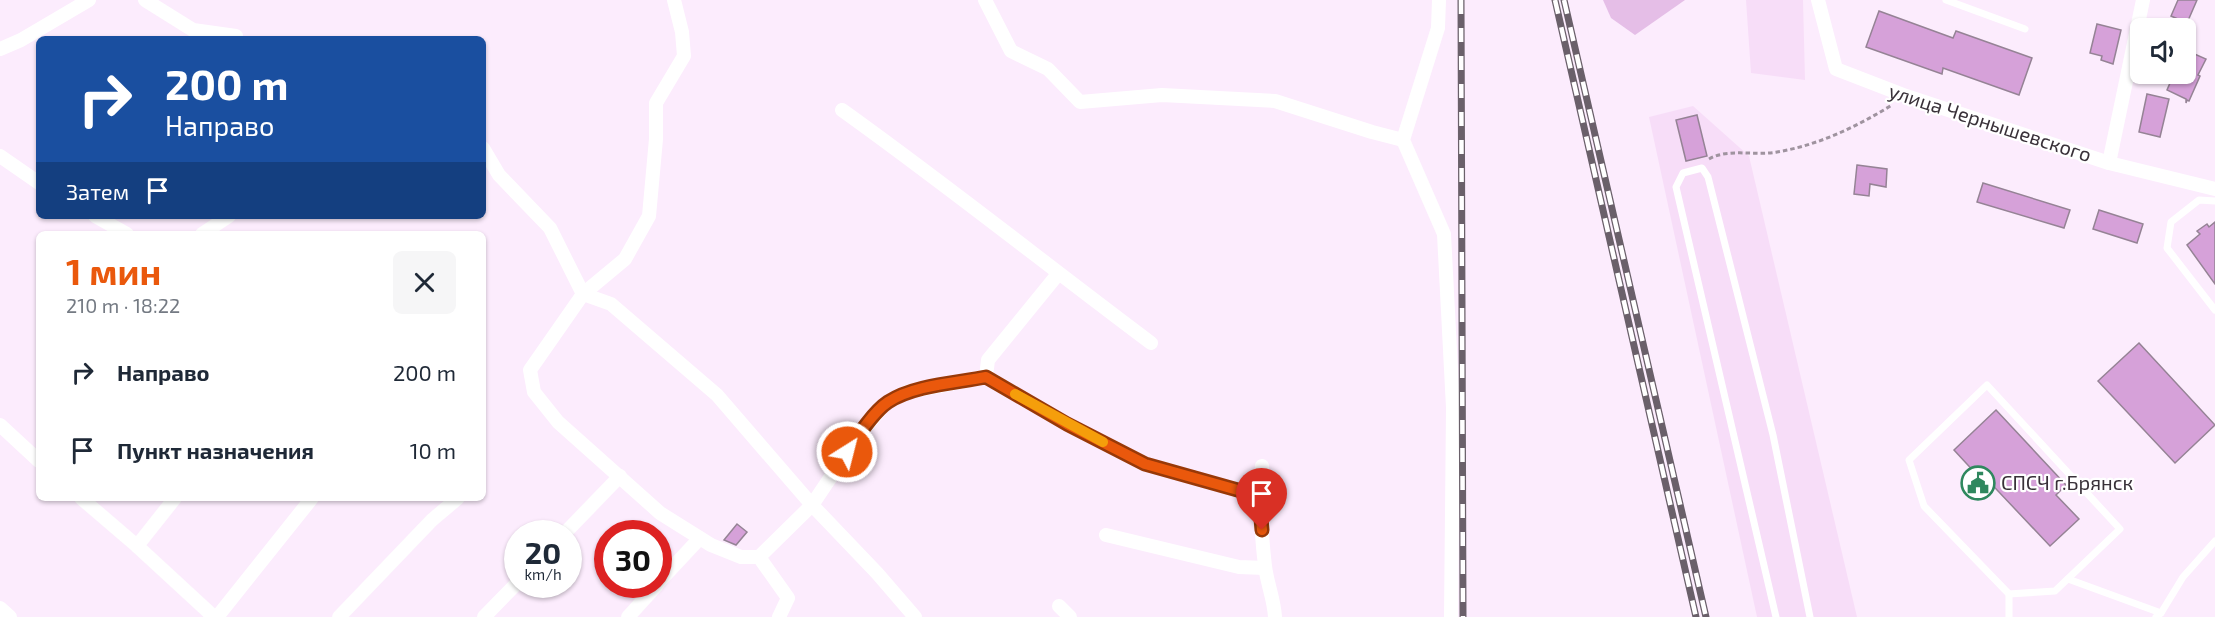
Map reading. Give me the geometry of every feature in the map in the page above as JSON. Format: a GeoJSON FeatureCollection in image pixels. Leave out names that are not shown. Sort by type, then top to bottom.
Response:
{"type":"FeatureCollection","features":[{"type":"Feature","properties":{"kind":"street"},"geometry":{"type":"LineString","coordinates":[[0,49],[21,40],[89,0]]}},
{"type":"Feature","properties":{"kind":"street"},"geometry":{"type":"LineString","coordinates":[[145,0],[193,30],[236,36]]}},
{"type":"Feature","properties":{"kind":"street"},"geometry":{"type":"LineString","coordinates":[[674,0],[682,32],[684,57],[656,103],[656,139],[649,216],[625,260],[583,294],[530,370],[534,392],[558,422],[660,513],[711,545],[741,557],[759,557],[812,505],[859,435],[886,403],[907,392],[986,377],[1067,424],[1145,464],[1259,496]]}},
{"type":"Feature","properties":{"kind":"street"},"geometry":{"type":"LineString","coordinates":[[985,0],[1011,51],[1048,69],[1080,102],[1162,95],[1275,101],[1403,140]]}},
{"type":"Feature","properties":{"kind":"street"},"geometry":{"type":"LineString","coordinates":[[1439,0],[1438,28],[1403,140],[1444,234],[1453,408],[1451,617]]}},
{"type":"Feature","properties":{"kind":"street","name":"улица Чернышевского"},"geometry":{"type":"LineString","coordinates":[[1818,0],[1836,69],[1906,96],[2109,163],[2215,189]]}},
{"type":"Feature","properties":{"kind":"street"},"geometry":{"type":"LineString","coordinates":[[2109,163],[2143,0]]}},
{"type":"Feature","properties":{"kind":"street"},"geometry":{"type":"LineString","coordinates":[[842,110],[931,173],[1058,274],[1152,343]]}},
{"type":"Feature","properties":{"kind":"street"},"geometry":{"type":"LineString","coordinates":[[486,153],[499,175],[550,228],[583,294],[611,304],[717,395],[812,505],[877,573],[915,617]]}},
{"type":"Feature","properties":{"kind":"street"},"geometry":{"type":"LineString","coordinates":[[0,156],[36,181]]}},
{"type":"Feature","properties":{"kind":"street"},"geometry":{"type":"LineString","coordinates":[[100,219],[122,231]]}},
{"type":"Feature","properties":{"kind":"street"},"geometry":{"type":"LineString","coordinates":[[206,231],[224,219]]}},
{"type":"Feature","properties":{"kind":"street"},"geometry":{"type":"LineString","coordinates":[[986,377],[988,360],[1058,274]]}},
{"type":"Feature","properties":{"kind":"street"},"geometry":{"type":"LineString","coordinates":[[0,425],[36,458]]}},
{"type":"Feature","properties":{"kind":"street"},"geometry":{"type":"LineString","coordinates":[[1262,466],[1259,496],[1265,568],[1275,617]]}},
{"type":"Feature","properties":{"kind":"street"},"geometry":{"type":"LineString","coordinates":[[578,520],[620,476]]}},
{"type":"Feature","properties":{"kind":"street"},"geometry":{"type":"LineString","coordinates":[[84,501],[215,617],[310,501]]}},
{"type":"Feature","properties":{"kind":"street"},"geometry":{"type":"LineString","coordinates":[[137,546],[173,501]]}},
{"type":"Feature","properties":{"kind":"street"},"geometry":{"type":"LineString","coordinates":[[339,617],[432,520],[454,501]]}},
{"type":"Feature","properties":{"kind":"street"},"geometry":{"type":"LineString","coordinates":[[1106,535],[1239,567],[1265,568]]}},
{"type":"Feature","properties":{"kind":"street"},"geometry":{"type":"LineString","coordinates":[[672,568],[699,538]]}},
{"type":"Feature","properties":{"kind":"street"},"geometry":{"type":"LineString","coordinates":[[759,557],[788,598],[779,617]]}},
{"type":"Feature","properties":{"kind":"street"},"geometry":{"type":"LineString","coordinates":[[484,617],[504,596]]}},
{"type":"Feature","properties":{"kind":"street"},"geometry":{"type":"LineString","coordinates":[[628,617],[645,598]]}},
{"type":"Feature","properties":{"kind":"street"},"geometry":{"type":"LineString","coordinates":[[1059,606],[1070,617]]}},
{"type":"Feature","properties":{"kind":"street"},"geometry":{"type":"LineString","coordinates":[[0,608],[10,617]]}},
{"type":"Feature","properties":{"kind":"lane"},"geometry":{"type":"LineString","coordinates":[[1947,0],[2025,29]]}},
{"type":"Feature","properties":{"kind":"lane"},"geometry":{"type":"LineString","coordinates":[[1776,617],[1676,187],[1683,174],[1702,168],[1708,177],[1773,435],[1810,617]]}},
{"type":"Feature","properties":{"kind":"lane"},"geometry":{"type":"LineString","coordinates":[[2215,201],[2199,200],[2171,222],[2167,248],[2215,310]]}},
{"type":"Feature","properties":{"kind":"lane"},"geometry":{"type":"LineString","coordinates":[[2009,594],[2055,591],[2120,529],[1987,385],[1909,460],[1924,506],[2009,594],[2009,617]]}},
{"type":"Feature","properties":{"kind":"lane"},"geometry":{"type":"LineString","coordinates":[[2068,579],[2158,615],[2183,577],[2215,541]]}},
{"type":"Feature","properties":{"kind":"path"},"geometry":{"type":"LineString","coordinates":[[1702,168],[1710,158],[1720,154],[1776,153],[1816,143],[1859,125],[1906,96]]}},
{"type":"Feature","properties":{"kind":"shaded area"},"geometry":{"type":"Polygon","coordinates":[[[1603,0],[1685,0],[1635,35],[1611,18],[1603,0]]]}},
{"type":"Feature","properties":{"kind":"shaded area"},"geometry":{"type":"Polygon","coordinates":[[[1746,0],[1803,0],[1805,80],[1751,73],[1746,0]]]}},
{"type":"Feature","properties":{"kind":"shaded area"},"geometry":{"type":"Polygon","coordinates":[[[1693,106],[1749,156],[1857,617],[1757,617],[1649,117],[1693,106]]]}},
{"type":"Feature","properties":{"kind":"building"},"geometry":{"type":"Polygon","coordinates":[[[2178,0],[2197,0],[2189,18],[2171,16],[2178,0]]]}},
{"type":"Feature","properties":{"kind":"building"},"geometry":{"type":"Polygon","coordinates":[[[1879,11],[1953,38],[1956,31],[2032,58],[2019,95],[1943,68],[1942,74],[1866,47],[1879,11]]]}},
{"type":"Feature","properties":{"kind":"building"},"geometry":{"type":"Polygon","coordinates":[[[2097,24],[2121,30],[2113,64],[2101,60],[2102,56],[2090,53],[2097,24]]]}},
{"type":"Feature","properties":{"kind":"building"},"geometry":{"type":"Polygon","coordinates":[[[2196,55],[2206,59],[2198,75],[2200,76],[2189,101],[2187,100],[2186,103],[2186,99],[2167,90],[2170,84],[2196,84],[2196,55]]]}},
{"type":"Feature","properties":{"kind":"building"},"geometry":{"type":"Polygon","coordinates":[[[2147,94],[2169,99],[2160,137],[2139,132],[2147,94]]]}},
{"type":"Feature","properties":{"kind":"building"},"geometry":{"type":"Polygon","coordinates":[[[1697,115],[1707,156],[1686,161],[1676,120],[1697,115]]]}},
{"type":"Feature","properties":{"kind":"building"},"geometry":{"type":"Polygon","coordinates":[[[1857,165],[1887,169],[1886,187],[1870,184],[1869,196],[1854,194],[1857,165]]]}},
{"type":"Feature","properties":{"kind":"building"},"geometry":{"type":"Polygon","coordinates":[[[1983,183],[2070,210],[2064,228],[1977,202],[1983,183]]]}},
{"type":"Feature","properties":{"kind":"building"},"geometry":{"type":"Polygon","coordinates":[[[2099,210],[2143,224],[2137,243],[2093,229],[2099,210]]]}},
{"type":"Feature","properties":{"kind":"building"},"geometry":{"type":"Polygon","coordinates":[[[2215,222],[2215,284],[2187,245],[2200,234],[2197,231],[2215,222]]]}},
{"type":"Feature","properties":{"kind":"building"},"geometry":{"type":"Polygon","coordinates":[[[2139,343],[2215,425],[2175,463],[2098,381],[2139,343]]]}},
{"type":"Feature","properties":{"kind":"building"},"geometry":{"type":"Polygon","coordinates":[[[1996,410],[2066,485],[2056,495],[2079,519],[2050,546],[1981,473],[1978,476],[1954,450],[1996,410]]]}},
{"type":"Feature","properties":{"kind":"building"},"geometry":{"type":"Polygon","coordinates":[[[737,524],[747,532],[736,545],[724,540],[737,524]]]}},
{"type":"Feature","properties":{"kind":"railway"},"geometry":{"type":"LineString","coordinates":[[1461,0],[1463,617]]}},
{"type":"Feature","properties":{"kind":"railway"},"geometry":{"type":"LineString","coordinates":[[1555,0],[1696,617]]}},
{"type":"Feature","properties":{"kind":"railway"},"geometry":{"type":"LineString","coordinates":[[1564,0],[1706,617]]}},
{"type":"Feature","properties":{"kind":"slow traffic"},"geometry":{"type":"LineString","coordinates":[[1015,394],[1103,442]]}},
{"type":"Feature","properties":{"kind":"place","name":"СПСЧ г.Брянск"},"geometry":{"type":"Point","coordinates":[1978,483]}},
{"type":"Feature","properties":{"kind":"route"},"geometry":{"type":"LineString","coordinates":[[847,452],[886,403],[907,392],[986,377],[1067,424],[1145,464],[1259,496],[1262,530]]}}]}
